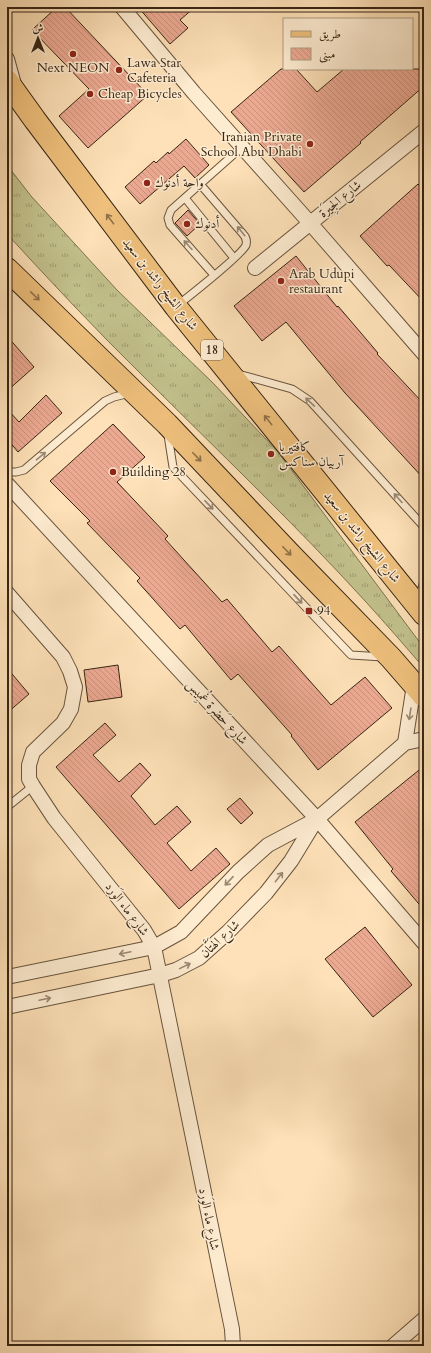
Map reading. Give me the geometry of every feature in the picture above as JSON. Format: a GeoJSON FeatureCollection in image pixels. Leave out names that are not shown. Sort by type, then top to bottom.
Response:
{"type":"FeatureCollection","features":[{"type":"Feature","properties":{"kind":"main road","name":"شارع الشيخ راشد بن سعيد"},"geometry":{"type":"LineString","coordinates":[[10,94],[18,113],[35,120],[176,307],[421,610]]}},
{"type":"Feature","properties":{"kind":"main road"},"geometry":{"type":"LineString","coordinates":[[7,269],[167,424],[391,658],[419,690]]}},
{"type":"Feature","properties":{"kind":"street"},"geometry":{"type":"LineString","coordinates":[[122,7],[194,93],[424,354]]}},
{"type":"Feature","properties":{"kind":"street"},"geometry":{"type":"LineString","coordinates":[[7,59],[10,94]]}},
{"type":"Feature","properties":{"kind":"street","name":"شارع الجِيرَة"},"geometry":{"type":"LineString","coordinates":[[255,268],[424,131]]}},
{"type":"Feature","properties":{"kind":"street","name":"شارع حَضرة غُمِيس"},"geometry":{"type":"LineString","coordinates":[[10,493],[317,819],[424,943]]}},
{"type":"Feature","properties":{"kind":"street","name":"شارع ماء الوَرد"},"geometry":{"type":"LineString","coordinates":[[7,593],[62,657],[70,671],[75,688],[71,709],[63,723],[33,752],[29,765],[29,779],[54,818],[144,930],[154,947],[232,1328],[233,1346]]}},
{"type":"Feature","properties":{"kind":"street"},"geometry":{"type":"LineString","coordinates":[[406,743],[419,690]]}},
{"type":"Feature","properties":{"kind":"street","name":"شارع الهَتَّان"},"geometry":{"type":"LineString","coordinates":[[7,977],[154,947],[182,932],[238,872],[268,845],[317,819],[406,743],[424,739]]}},
{"type":"Feature","properties":{"kind":"street","name":"شارع الهَتَّان"},"geometry":{"type":"LineString","coordinates":[[7,1007],[160,975],[176,970],[199,958],[228,932],[266,894],[291,861],[317,819]]}},
{"type":"Feature","properties":{"kind":"street"},"geometry":{"type":"LineString","coordinates":[[393,1346],[424,1319]]}},
{"type":"Feature","properties":{"kind":"street","name":"شارع ماء الوَرد"},"geometry":{"type":"LineString","coordinates":[[232,1328],[244,1346]]}},
{"type":"Feature","properties":{"kind":"lane"},"geometry":{"type":"LineString","coordinates":[[214,275],[173,228],[168,218],[171,210],[242,147]]}},
{"type":"Feature","properties":{"kind":"lane"},"geometry":{"type":"LineString","coordinates":[[176,307],[234,258],[246,244],[246,237],[200,184]]}},
{"type":"Feature","properties":{"kind":"lane"},"geometry":{"type":"LineString","coordinates":[[185,198],[234,258]]}},
{"type":"Feature","properties":{"kind":"lane"},"geometry":{"type":"LineString","coordinates":[[227,369],[248,378],[282,386],[301,394],[317,408],[424,527]]}},
{"type":"Feature","properties":{"kind":"lane"},"geometry":{"type":"LineString","coordinates":[[7,472],[24,470],[105,401],[124,394],[134,393]]}},
{"type":"Feature","properties":{"kind":"lane"},"geometry":{"type":"LineString","coordinates":[[421,610],[424,580]]}},
{"type":"Feature","properties":{"kind":"lane"},"geometry":{"type":"LineString","coordinates":[[7,807],[33,786]]}},
{"type":"Feature","properties":{"kind":"green space"},"geometry":{"type":"Polygon","coordinates":[[[7,165],[31,196],[117,290],[213,383],[278,452],[424,648],[424,668],[312,544],[108,341],[7,234],[7,165]]]}},
{"type":"Feature","properties":{"kind":"building"},"geometry":{"type":"Polygon","coordinates":[[[57,7],[65,7],[148,95],[88,148],[59,116],[89,89],[32,30],[57,7]]]}},
{"type":"Feature","properties":{"kind":"building"},"geometry":{"type":"Polygon","coordinates":[[[138,7],[195,7],[180,20],[188,28],[170,44],[138,7]]]}},
{"type":"Feature","properties":{"kind":"building"},"geometry":{"type":"Polygon","coordinates":[[[281,69],[297,70],[317,92],[343,70],[424,69],[424,86],[304,192],[231,112],[281,69]]]}},
{"type":"Feature","properties":{"kind":"building"},"geometry":{"type":"Polygon","coordinates":[[[186,139],[209,165],[195,178],[184,166],[140,204],[125,187],[154,161],[156,163],[186,139]]]}},
{"type":"Feature","properties":{"kind":"building"},"geometry":{"type":"Polygon","coordinates":[[[418,184],[424,191],[424,302],[389,265],[387,266],[360,236],[418,184]]]}},
{"type":"Feature","properties":{"kind":"building","name":"أدنوك"},"geometry":{"type":"Polygon","coordinates":[[[188,210],[200,224],[187,236],[175,223],[188,210]]]}},
{"type":"Feature","properties":{"kind":"building"},"geometry":{"type":"Polygon","coordinates":[[[296,256],[337,307],[338,306],[378,353],[377,354],[424,404],[424,479],[345,393],[286,322],[262,341],[234,306],[296,256]]]}},
{"type":"Feature","properties":{"kind":"building"},"geometry":{"type":"Polygon","coordinates":[[[7,336],[34,367],[7,391],[7,336]]]}},
{"type":"Feature","properties":{"kind":"building"},"geometry":{"type":"Polygon","coordinates":[[[46,395],[62,413],[18,452],[7,439],[7,409],[19,422],[46,395]]]}},
{"type":"Feature","properties":{"kind":"building"},"geometry":{"type":"Polygon","coordinates":[[[113,424],[145,457],[117,482],[168,536],[165,539],[222,602],[227,599],[272,652],[279,646],[331,705],[365,677],[392,708],[318,770],[291,736],[292,735],[238,674],[231,680],[185,625],[180,629],[137,581],[140,578],[87,523],[90,521],[50,481],[113,424]]]}},
{"type":"Feature","properties":{"kind":"building"},"geometry":{"type":"Polygon","coordinates":[[[118,665],[122,697],[88,702],[84,670],[118,665]]]}},
{"type":"Feature","properties":{"kind":"building"},"geometry":{"type":"Polygon","coordinates":[[[7,668],[29,694],[7,713],[7,668]]]}},
{"type":"Feature","properties":{"kind":"building"},"geometry":{"type":"Polygon","coordinates":[[[105,723],[116,735],[93,755],[119,782],[140,763],[151,775],[131,796],[155,825],[177,806],[191,822],[167,843],[191,871],[216,848],[230,864],[179,909],[56,767],[105,723]]]}},
{"type":"Feature","properties":{"kind":"building"},"geometry":{"type":"Polygon","coordinates":[[[424,766],[424,910],[391,871],[393,869],[355,822],[424,766]]]}},
{"type":"Feature","properties":{"kind":"building"},"geometry":{"type":"Polygon","coordinates":[[[240,798],[253,813],[241,824],[227,809],[240,798]]]}},
{"type":"Feature","properties":{"kind":"building"},"geometry":{"type":"Polygon","coordinates":[[[365,927],[412,985],[373,1017],[325,959],[365,927]]]}},
{"type":"Feature","properties":{"kind":"place","name":"Next NEON"},"geometry":{"type":"Point","coordinates":[73,54]}},
{"type":"Feature","properties":{"kind":"place","name":"Lawa Star Cafeteria"},"geometry":{"type":"Point","coordinates":[119,70]}},
{"type":"Feature","properties":{"kind":"place","name":"Cheap Bicycles"},"geometry":{"type":"Point","coordinates":[90,94]}},
{"type":"Feature","properties":{"kind":"place","name":"Iranian Private School Abu Dhabi"},"geometry":{"type":"Point","coordinates":[310,144]}},
{"type":"Feature","properties":{"kind":"place","name":"واحة أدنوك"},"geometry":{"type":"Point","coordinates":[147,183]}},
{"type":"Feature","properties":{"kind":"place","name":"أدنوك"},"geometry":{"type":"Point","coordinates":[187,224]}},
{"type":"Feature","properties":{"kind":"place","name":"Arab Udupi restaurant"},"geometry":{"type":"Point","coordinates":[281,281]}},
{"type":"Feature","properties":{"kind":"place","name":"كافتيريا آربيان سناكس"},"geometry":{"type":"Point","coordinates":[271,454]}},
{"type":"Feature","properties":{"kind":"place","name":"Building 28"},"geometry":{"type":"Point","coordinates":[113,472]}},
{"type":"Feature","properties":{"kind":"place","name":"94"},"geometry":{"type":"Point","coordinates":[309,611]}}]}
